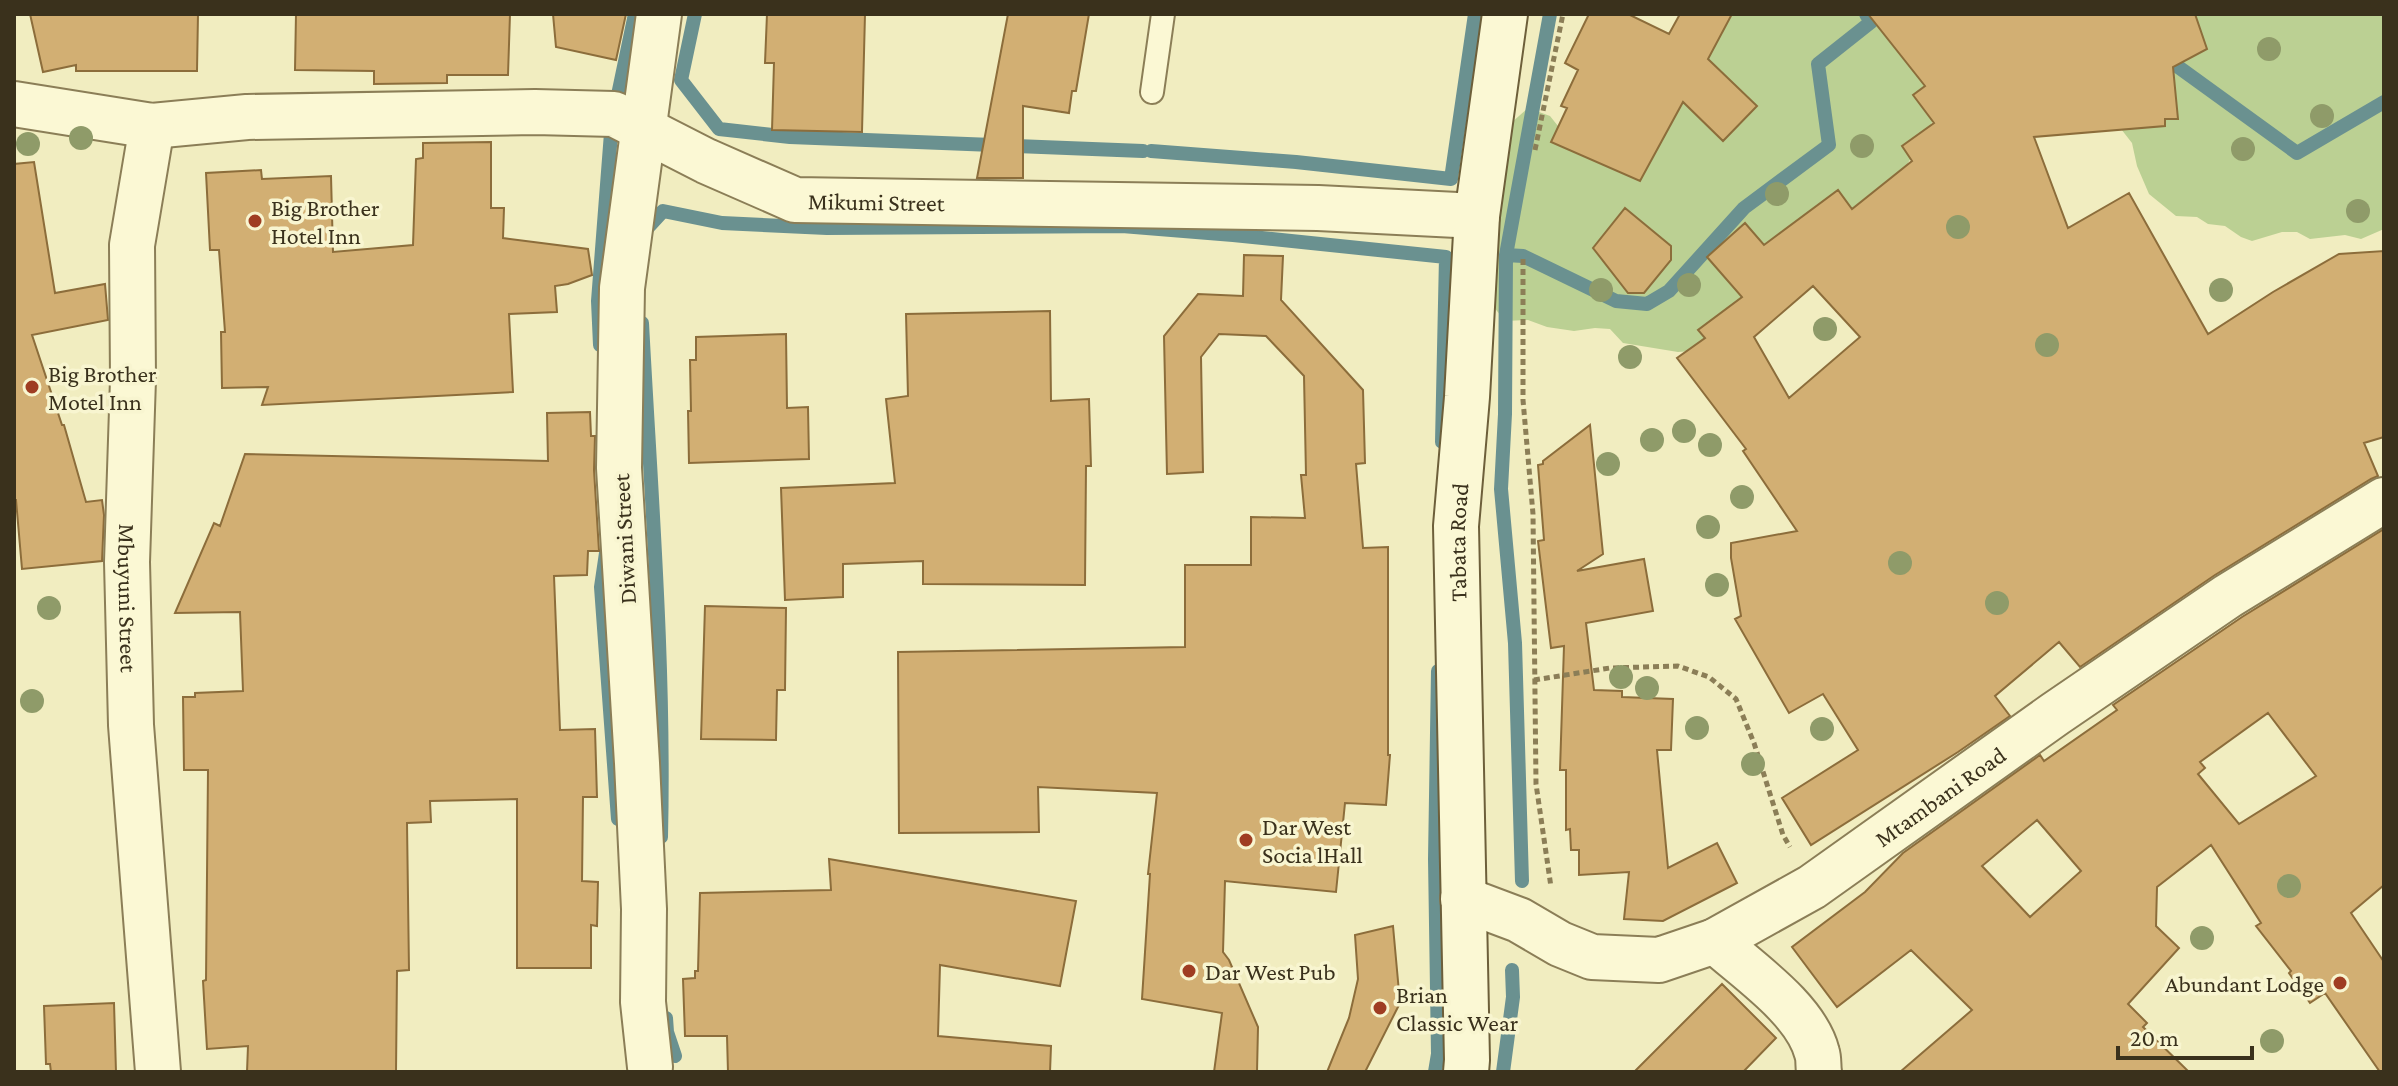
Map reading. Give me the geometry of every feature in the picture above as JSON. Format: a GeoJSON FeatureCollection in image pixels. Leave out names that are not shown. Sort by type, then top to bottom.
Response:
{"type":"FeatureCollection","features":[{"type":"Feature","properties":{"kind":"street","name":"Diwani Street"},"geometry":{"type":"LineString","coordinates":[[650,1067],[643,1002],[644,909],[619,468],[622,288],[659,14]]}},
{"type":"Feature","properties":{"kind":"street","name":"Tabata Road"},"geometry":{"type":"LineString","coordinates":[[1466,1072],[1456,526],[1477,216],[1505,14]]}},
{"type":"Feature","properties":{"kind":"street","name":"Mikumi Street"},"geometry":{"type":"LineString","coordinates":[[14,104],[152,126],[247,117],[535,112],[614,114],[706,161],[795,200],[1318,208],[1477,216]]}},
{"type":"Feature","properties":{"kind":"street","name":"Mbuyuni Street"},"geometry":{"type":"LineString","coordinates":[[152,126],[132,245],[133,379],[127,562],[131,725],[158,1072]]}},
{"type":"Feature","properties":{"kind":"street","name":"Mtambani Road"},"geometry":{"type":"LineString","coordinates":[[1463,899],[1519,920],[1560,944],[1592,957],[1659,960],[1715,941],[1812,887],[2055,714],[2228,596],[2384,500]]}},
{"type":"Feature","properties":{"kind":"street"},"geometry":{"type":"LineString","coordinates":[[1715,941],[1788,1006],[1803,1024],[1817,1052],[1819,1072]]}},
{"type":"Feature","properties":{"kind":"lane"},"geometry":{"type":"LineString","coordinates":[[1152,92],[1163,14]]}},
{"type":"Feature","properties":{"kind":"path"},"geometry":{"type":"LineString","coordinates":[[1534,155],[1563,14]]}},
{"type":"Feature","properties":{"kind":"path"},"geometry":{"type":"LineString","coordinates":[[1522,247],[1523,400],[1533,514],[1536,784],[1560,944]]}},
{"type":"Feature","properties":{"kind":"path"},"geometry":{"type":"LineString","coordinates":[[1534,680],[1610,668],[1678,666],[1709,677],[1736,699],[1754,743],[1783,835],[1812,887]]}},
{"type":"Feature","properties":{"kind":"green space"},"geometry":{"type":"Polygon","coordinates":[[[1733,14],[1996,14],[1895,185],[1706,350],[1678,352],[1623,343],[1610,329],[1574,331],[1528,320],[1505,321],[1493,306],[1495,213],[1510,124],[1528,108],[1550,116],[1566,136],[1697,71],[1733,14]]]}},
{"type":"Feature","properties":{"kind":"green space"},"geometry":{"type":"Polygon","coordinates":[[[2031,14],[2384,14],[2384,229],[2361,239],[2345,235],[2310,239],[2297,232],[2282,232],[2252,241],[2225,226],[2208,224],[2197,217],[2176,216],[2149,194],[2137,166],[2132,143],[2031,14]]]}},
{"type":"Feature","properties":{"kind":"building"},"geometry":{"type":"Polygon","coordinates":[[[30,14],[198,14],[197,71],[76,71],[76,65],[43,72],[30,14]]]}},
{"type":"Feature","properties":{"kind":"building"},"geometry":{"type":"Polygon","coordinates":[[[296,14],[510,14],[508,75],[447,75],[447,83],[374,84],[374,71],[295,70],[296,14]]]}},
{"type":"Feature","properties":{"kind":"building"},"geometry":{"type":"Polygon","coordinates":[[[553,14],[626,14],[616,60],[556,47],[553,14]]]}},
{"type":"Feature","properties":{"kind":"building"},"geometry":{"type":"Polygon","coordinates":[[[767,14],[865,14],[862,132],[772,130],[774,63],[765,63],[767,14]]]}},
{"type":"Feature","properties":{"kind":"building"},"geometry":{"type":"Polygon","coordinates":[[[1008,14],[1089,14],[1076,91],[1072,91],[1069,113],[1023,106],[1023,178],[977,178],[1008,14]]]}},
{"type":"Feature","properties":{"kind":"building"},"geometry":{"type":"Polygon","coordinates":[[[1589,14],[1628,14],[1669,34],[1680,14],[1732,14],[1708,59],[1757,106],[1723,141],[1683,102],[1640,181],[1551,142],[1567,108],[1561,106],[1578,70],[1565,63],[1589,14]]]}},
{"type":"Feature","properties":{"kind":"building"},"geometry":{"type":"Polygon","coordinates":[[[1868,14],[2195,14],[2207,49],[2173,67],[2178,119],[2165,119],[2165,126],[2034,137],[2068,228],[2129,193],[2208,334],[2339,254],[2384,251],[2384,437],[2364,443],[2378,476],[2215,575],[2080,667],[2059,642],[1995,696],[2010,716],[1811,845],[1782,798],[1858,750],[1823,694],[1789,713],[1735,619],[1741,616],[1731,543],[1797,531],[1743,451],[1746,449],[1677,358],[1705,338],[1698,330],[1742,297],[1707,257],[1745,223],[1764,245],[1838,190],[1852,209],[1912,161],[1902,146],[1934,123],[1913,95],[1925,86],[1868,14]],[[1813,286],[1754,337],[1789,398],[1860,337],[1813,286]]]}},
{"type":"Feature","properties":{"kind":"building"},"geometry":{"type":"Polygon","coordinates":[[[491,142],[491,208],[504,208],[503,238],[588,249],[592,275],[555,286],[557,312],[509,314],[513,392],[262,405],[268,387],[222,388],[221,332],[225,332],[219,250],[210,250],[206,173],[261,170],[262,179],[331,176],[333,252],[413,245],[416,159],[423,158],[423,143],[491,142]]]}},
{"type":"Feature","properties":{"kind":"building"},"geometry":{"type":"Polygon","coordinates":[[[34,162],[55,293],[105,284],[108,320],[32,335],[64,425],[86,502],[102,500],[104,515],[102,561],[22,569],[14,500],[14,164],[34,162]]]}},
{"type":"Feature","properties":{"kind":"building"},"geometry":{"type":"Polygon","coordinates":[[[1625,208],[1671,246],[1671,260],[1644,293],[1628,293],[1593,248],[1625,208]]]}},
{"type":"Feature","properties":{"kind":"building"},"geometry":{"type":"Polygon","coordinates":[[[1244,255],[1283,256],[1281,300],[1363,390],[1365,463],[1356,464],[1363,548],[1388,547],[1390,755],[1386,805],[1345,803],[1336,892],[1225,881],[1223,952],[1258,1027],[1257,1072],[1214,1072],[1222,1013],[1142,999],[1148,874],[1157,793],[1038,787],[1039,832],[899,833],[898,652],[1185,647],[1185,565],[1251,565],[1251,517],[1305,518],[1301,475],[1306,475],[1304,376],[1266,336],[1219,334],[1201,357],[1203,472],[1167,474],[1164,336],[1198,294],[1243,296],[1244,255]]]}},
{"type":"Feature","properties":{"kind":"building"},"geometry":{"type":"Polygon","coordinates":[[[1050,311],[1051,401],[1089,399],[1091,466],[1086,466],[1085,585],[923,584],[923,561],[843,564],[843,597],[785,600],[781,488],[895,483],[886,399],[908,396],[906,314],[1050,311]]]}},
{"type":"Feature","properties":{"kind":"building"},"geometry":{"type":"Polygon","coordinates":[[[786,334],[787,408],[808,407],[809,459],[689,463],[690,360],[696,360],[696,337],[786,334]]]}},
{"type":"Feature","properties":{"kind":"building"},"geometry":{"type":"Polygon","coordinates":[[[590,412],[591,436],[595,436],[599,551],[588,551],[587,575],[554,576],[560,730],[595,729],[597,797],[583,797],[582,881],[598,882],[597,926],[591,925],[591,968],[517,968],[517,799],[430,801],[431,822],[407,823],[409,970],[397,971],[396,1072],[247,1072],[248,1046],[207,1049],[203,981],[206,980],[208,770],[184,770],[183,697],[195,697],[195,693],[243,691],[240,612],[175,613],[214,523],[220,526],[245,454],[548,461],[547,413],[590,412]]]}},
{"type":"Feature","properties":{"kind":"building"},"geometry":{"type":"Polygon","coordinates":[[[1590,425],[1603,554],[1577,571],[1644,559],[1653,611],[1586,623],[1594,690],[1622,691],[1622,697],[1673,699],[1671,750],[1657,750],[1668,868],[1717,843],[1737,883],[1663,921],[1624,919],[1629,872],[1579,875],[1579,850],[1571,850],[1570,829],[1566,830],[1566,770],[1560,770],[1564,646],[1551,648],[1538,541],[1544,540],[1538,465],[1590,425]]]}},
{"type":"Feature","properties":{"kind":"building"},"geometry":{"type":"Polygon","coordinates":[[[2384,529],[2384,885],[2351,913],[2384,962],[2384,1072],[2380,1072],[2325,993],[2310,1003],[2289,973],[2291,971],[2256,926],[2261,923],[2211,845],[2157,887],[2156,926],[2179,948],[2128,1004],[2147,1023],[2143,1027],[2189,1072],[1900,1072],[1972,1010],[1911,950],[1837,1007],[1792,947],[1865,892],[1903,853],[2040,755],[2044,761],[2117,710],[2113,705],[2242,617],[2384,529]],[[2268,713],[2200,762],[2205,768],[2198,774],[2239,824],[2316,776],[2268,713]],[[2037,820],[1982,866],[2030,917],[2081,871],[2037,820]]]}},
{"type":"Feature","properties":{"kind":"building"},"geometry":{"type":"Polygon","coordinates":[[[705,606],[786,608],[785,690],[777,690],[776,740],[701,739],[705,606]]]}},
{"type":"Feature","properties":{"kind":"building"},"geometry":{"type":"Polygon","coordinates":[[[829,859],[1076,901],[1060,986],[940,965],[938,1036],[1051,1046],[1050,1072],[728,1072],[727,1036],[685,1036],[683,979],[695,978],[695,971],[698,971],[700,893],[831,890],[829,859]]]}},
{"type":"Feature","properties":{"kind":"building"},"geometry":{"type":"Polygon","coordinates":[[[1393,926],[1400,1003],[1365,1072],[1327,1072],[1349,1018],[1358,979],[1355,935],[1393,926]]]}},
{"type":"Feature","properties":{"kind":"building"},"geometry":{"type":"Polygon","coordinates":[[[1722,984],[1776,1038],[1743,1072],[1634,1072],[1722,984]]]}},
{"type":"Feature","properties":{"kind":"building"},"geometry":{"type":"Polygon","coordinates":[[[114,1003],[116,1072],[51,1072],[50,1064],[46,1064],[44,1006],[114,1003]]]}},
{"type":"Feature","properties":{"kind":"waterway"},"geometry":{"type":"LineString","coordinates":[[618,95],[635,14]]}},
{"type":"Feature","properties":{"kind":"waterway"},"geometry":{"type":"LineString","coordinates":[[695,14],[681,80],[719,129],[790,137],[1143,151]]}},
{"type":"Feature","properties":{"kind":"waterway"},"geometry":{"type":"LineString","coordinates":[[1151,151],[1296,162],[1451,179],[1475,14]]}},
{"type":"Feature","properties":{"kind":"waterway"},"geometry":{"type":"LineString","coordinates":[[1522,881],[1515,643],[1501,489],[1506,255],[1550,14]]}},
{"type":"Feature","properties":{"kind":"waterway"},"geometry":{"type":"LineString","coordinates":[[1506,255],[1523,256],[1616,301],[1647,304],[1669,291],[1744,208],[1829,145],[1818,64],[1871,22],[1866,14]]}},
{"type":"Feature","properties":{"kind":"waterway"},"geometry":{"type":"LineString","coordinates":[[2167,53],[2177,66],[2297,153],[2384,102]]}},
{"type":"Feature","properties":{"kind":"waterway"},"geometry":{"type":"LineString","coordinates":[[600,345],[598,301],[611,133]]}},
{"type":"Feature","properties":{"kind":"waterway"},"geometry":{"type":"LineString","coordinates":[[641,235],[663,211],[722,223],[827,228],[1122,226],[1446,257],[1442,442]]}},
{"type":"Feature","properties":{"kind":"waterway"},"geometry":{"type":"LineString","coordinates":[[642,323],[659,644],[661,837]]}},
{"type":"Feature","properties":{"kind":"waterway"},"geometry":{"type":"LineString","coordinates":[[606,553],[601,587],[618,819]]}},
{"type":"Feature","properties":{"kind":"waterway"},"geometry":{"type":"LineString","coordinates":[[1435,1072],[1438,1054],[1435,859],[1438,671]]}},
{"type":"Feature","properties":{"kind":"waterway"},"geometry":{"type":"LineString","coordinates":[[1503,1072],[1513,997],[1512,970]]}},
{"type":"Feature","properties":{"kind":"waterway"},"geometry":{"type":"LineString","coordinates":[[666,1018],[675,1056]]}},
{"type":"Feature","properties":{"kind":"place","name":"Big Brother Hotel Inn"},"geometry":{"type":"Point","coordinates":[255,221]}},
{"type":"Feature","properties":{"kind":"place","name":"Big Brother Motel Inn"},"geometry":{"type":"Point","coordinates":[32,387]}},
{"type":"Feature","properties":{"kind":"place","name":"Dar West Socia lHall"},"geometry":{"type":"Point","coordinates":[1246,840]}},
{"type":"Feature","properties":{"kind":"place","name":"Dar West Pub"},"geometry":{"type":"Point","coordinates":[1189,971]}},
{"type":"Feature","properties":{"kind":"place","name":"Abundant Lodge"},"geometry":{"type":"Point","coordinates":[2340,983]}},
{"type":"Feature","properties":{"kind":"place","name":"Brian Classic Wear"},"geometry":{"type":"Point","coordinates":[1380,1008]}}]}
